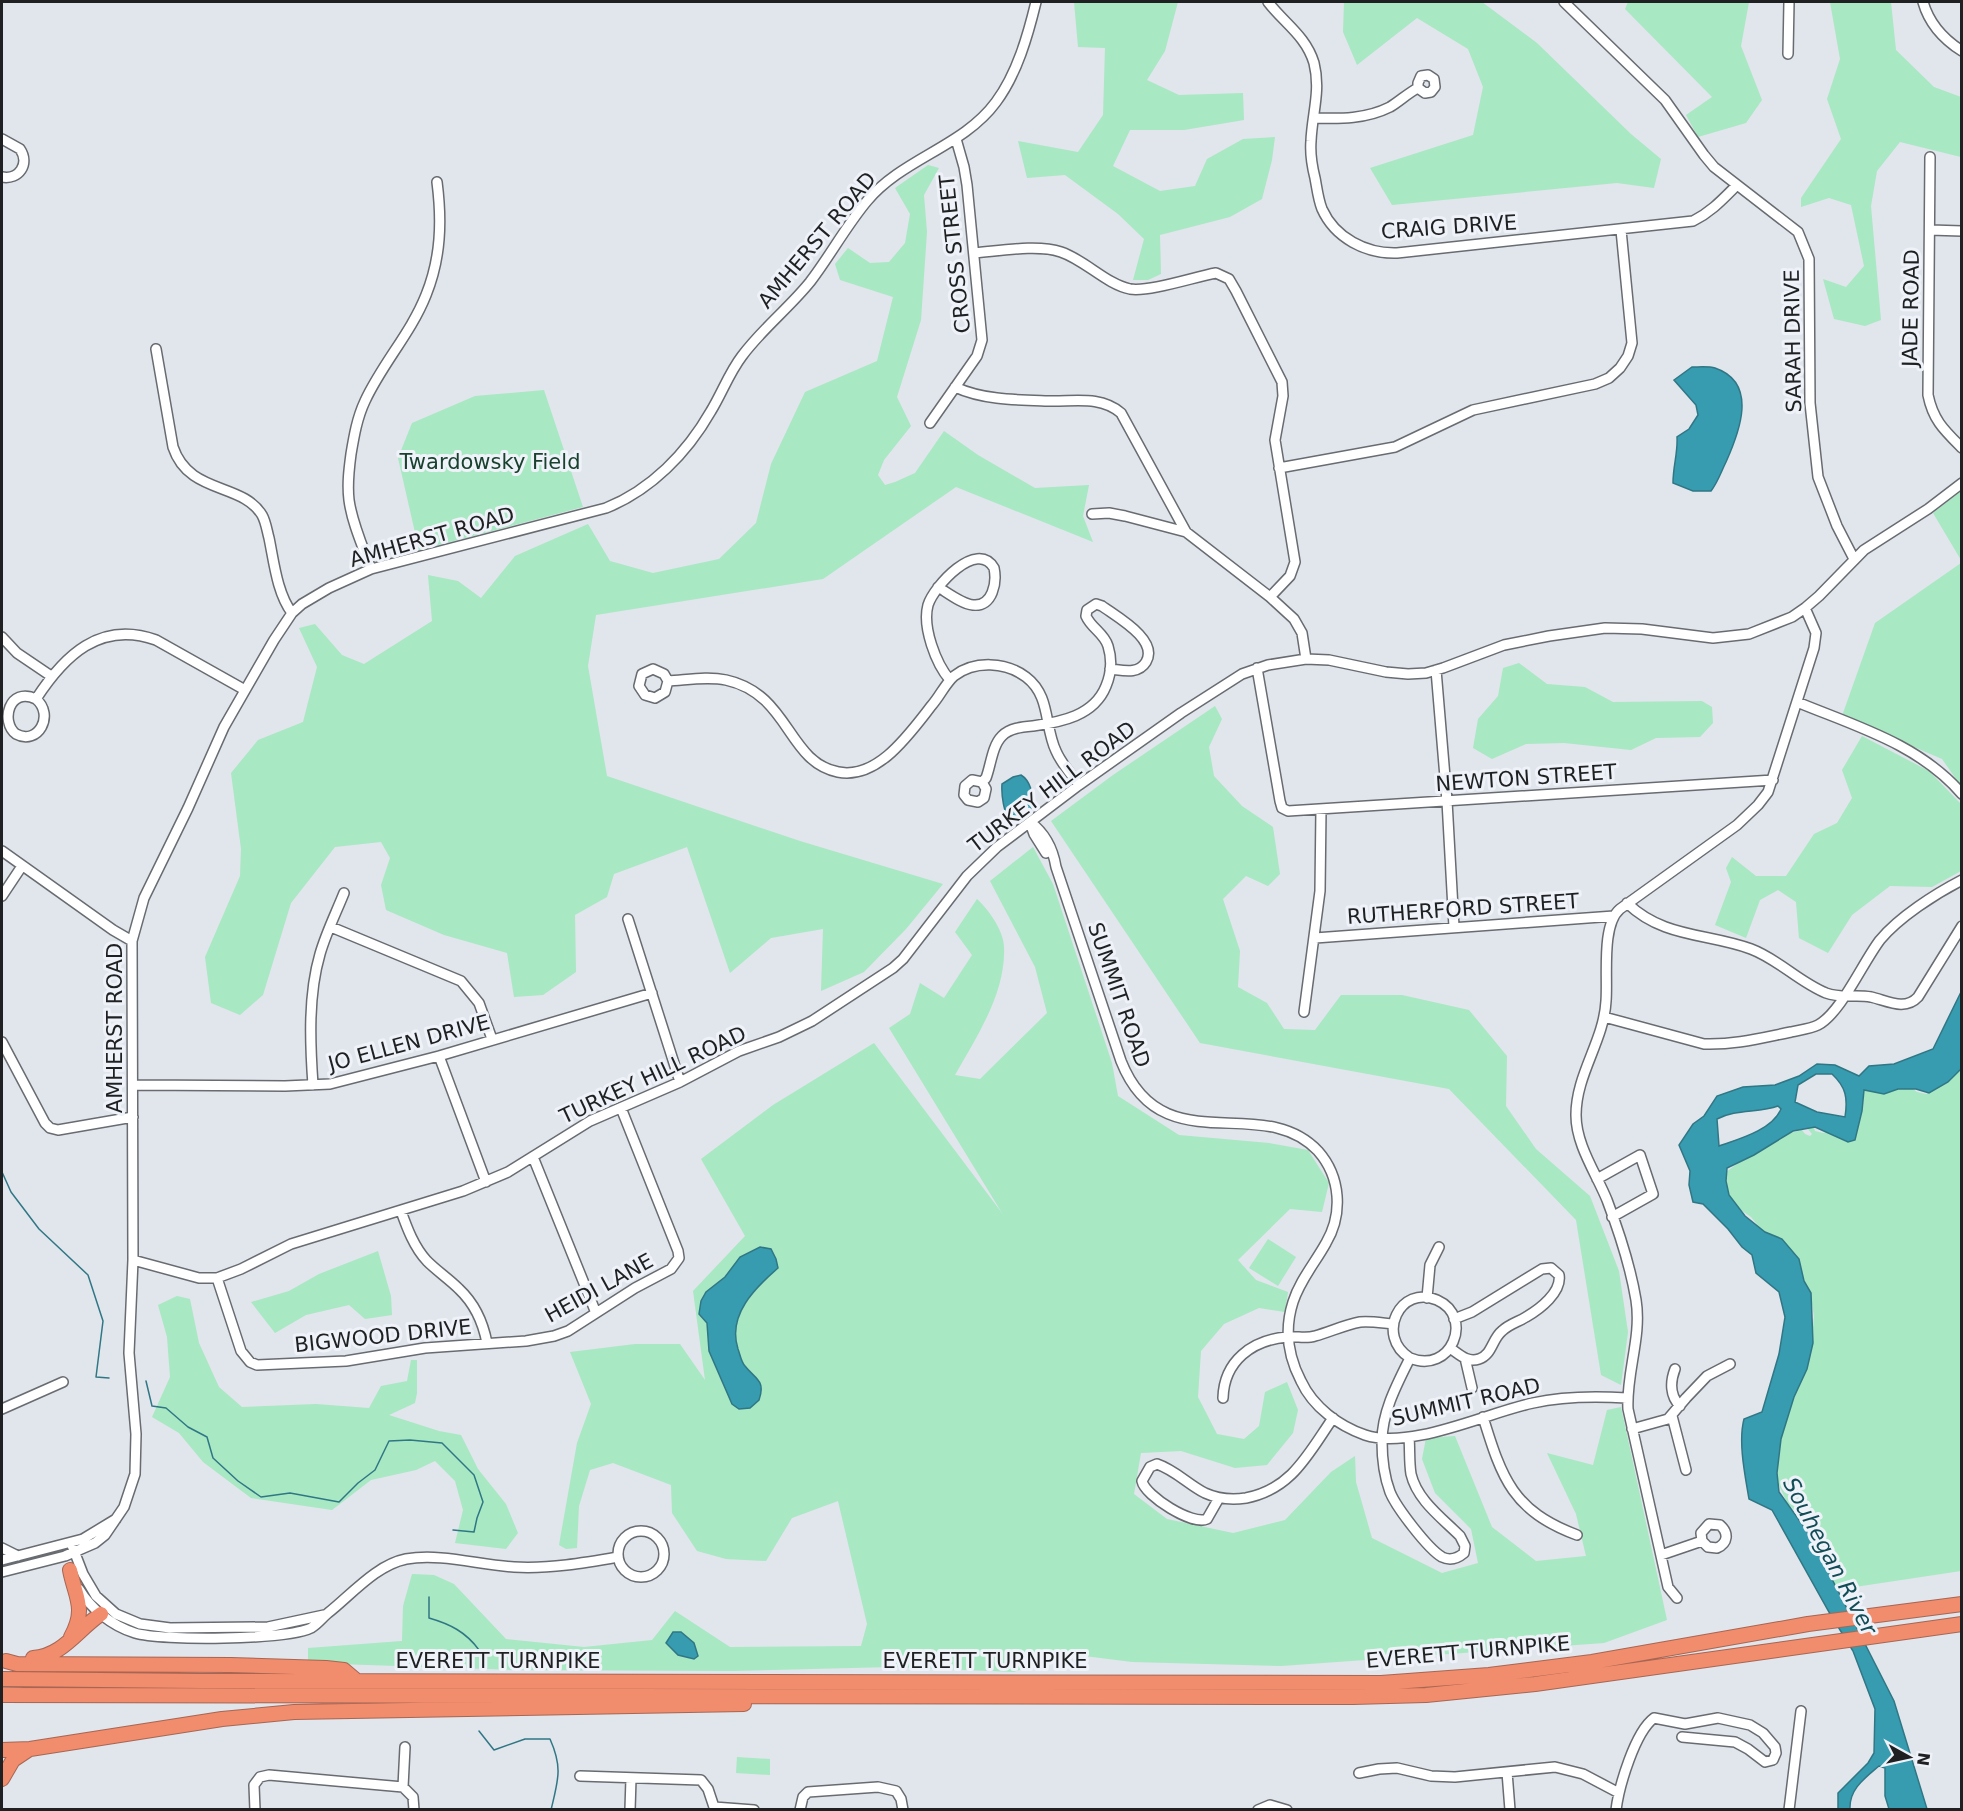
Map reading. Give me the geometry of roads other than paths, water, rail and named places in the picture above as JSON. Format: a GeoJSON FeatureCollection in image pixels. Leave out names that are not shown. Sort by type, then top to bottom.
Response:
{"type":"FeatureCollection","features":[{"type":"Feature","properties":{"kind":"highway"},"geometry":{"type":"LineString","coordinates":[[69,1641],[77,1620],[79,1599],[70,1570]]}},
{"type":"Feature","properties":{"kind":"highway","name":"EVERETT TURNPIKE"},"geometry":{"type":"LineString","coordinates":[[4,1679],[357,1682],[1381,1683],[1490,1675],[1592,1662],[1808,1624],[1962,1604]]}},
{"type":"Feature","properties":{"kind":"highway"},"geometry":{"type":"LineString","coordinates":[[4,1661],[48,1656],[63,1647],[105,1612]]}},
{"type":"Feature","properties":{"kind":"highway","name":"EVERETT TURNPIKE"},"geometry":{"type":"LineString","coordinates":[[4,1695],[1353,1697],[1426,1695],[1534,1684],[1962,1624]]}},
{"type":"Feature","properties":{"kind":"highway"},"geometry":{"type":"LineString","coordinates":[[4,1661],[17,1664],[326,1668],[344,1670],[357,1682]]}},
{"type":"Feature","properties":{"kind":"highway"},"geometry":{"type":"LineString","coordinates":[[2,1750],[30,1749],[222,1719],[294,1712],[816,1703],[839,1696]]}},
{"type":"Feature","properties":{"kind":"highway"},"geometry":{"type":"LineString","coordinates":[[2,1779],[13,1760],[30,1749]]}},
{"type":"Feature","properties":{"kind":"street","name":"AMHERST ROAD"},"geometry":{"type":"LineString","coordinates":[[2,1572],[75,1553],[105,1535],[130,1494],[136,1464],[136,1434],[129,1353],[133,1260],[132,941],[139,911],[148,888],[184,817],[224,727],[292,613],[302,604],[329,588],[371,569],[593,512],[620,502],[644,487],[686,448],[711,412],[743,354],[809,282],[874,193],[896,175],[956,139],[980,120],[1001,95],[1017,63],[1036,2]]}},
{"type":"Feature","properties":{"kind":"street","name":"CRAIG DRIVE"},"geometry":{"type":"LineString","coordinates":[[1268,2],[1296,30],[1312,57],[1317,84],[1311,150],[1321,206],[1327,219],[1337,230],[1348,240],[1361,247],[1383,253],[1397,253],[1693,221],[1712,210],[1736,186]]}},
{"type":"Feature","properties":{"kind":"street","name":"SARAH DRIVE"},"geometry":{"type":"LineString","coordinates":[[1563,2],[1665,100],[1704,155],[1736,186],[1798,232],[1805,245],[1809,259],[1810,403],[1818,477],[1837,526],[1854,559]]}},
{"type":"Feature","properties":{"kind":"street"},"geometry":{"type":"LineString","coordinates":[[1788,54],[1789,2]]}},
{"type":"Feature","properties":{"kind":"street"},"geometry":{"type":"LineString","coordinates":[[1923,2],[1934,25],[1947,40],[1962,51]]}},
{"type":"Feature","properties":{"kind":"street"},"geometry":{"type":"LineString","coordinates":[[1314,118],[1344,118],[1372,114],[1393,105],[1418,88]]}},
{"type":"Feature","properties":{"kind":"street"},"geometry":{"type":"LineString","coordinates":[[2,139],[20,149],[25,160],[17,175],[9,178],[2,177]]}},
{"type":"Feature","properties":{"kind":"street","name":"CROSS STREET"},"geometry":{"type":"LineString","coordinates":[[930,423],[976,356],[982,340],[964,167],[956,139]]}},
{"type":"Feature","properties":{"kind":"street","name":"JADE ROAD"},"geometry":{"type":"LineString","coordinates":[[1930,157],[1928,395],[1931,410],[1938,422],[1962,448]]}},
{"type":"Feature","properties":{"kind":"street"},"geometry":{"type":"LineString","coordinates":[[371,569],[356,529],[349,501],[349,473],[354,437],[364,402],[417,315],[431,281],[440,238],[437,182]]}},
{"type":"Feature","properties":{"kind":"street"},"geometry":{"type":"LineString","coordinates":[[1279,468],[1395,447],[1473,410],[1581,387],[1609,378],[1620,369],[1628,356],[1632,343],[1621,230]]}},
{"type":"Feature","properties":{"kind":"street"},"geometry":{"type":"LineString","coordinates":[[1930,230],[1962,231]]}},
{"type":"Feature","properties":{"kind":"street"},"geometry":{"type":"LineString","coordinates":[[974,253],[1047,249],[1061,251],[1080,260],[1116,284],[1130,289],[1144,289],[1216,273],[1229,279],[1282,382],[1283,396],[1275,440],[1295,562],[1290,576],[1270,597]]}},
{"type":"Feature","properties":{"kind":"street"},"geometry":{"type":"LineString","coordinates":[[156,350],[172,447],[177,460],[186,472],[252,504],[262,516],[283,598],[292,613]]}},
{"type":"Feature","properties":{"kind":"street"},"geometry":{"type":"LineString","coordinates":[[955,387],[979,396],[1050,401],[1087,400],[1115,409],[1120,413],[1186,532]]}},
{"type":"Feature","properties":{"kind":"street","name":"TURKEY HILL ROAD"},"geometry":{"type":"LineString","coordinates":[[133,1260],[199,1278],[217,1278],[241,1269],[291,1244],[486,1182],[532,1157],[576,1128],[680,1082],[739,1051],[812,1021],[893,968],[903,959],[971,870],[997,847],[1079,785],[1242,674],[1282,662],[1306,659],[1329,660],[1397,673],[1417,673],[1436,670],[1504,645],[1580,631],[1627,628],[1699,637],[1738,635],[1763,629],[1792,617],[1805,608],[1854,559],[1875,542],[1928,509],[1962,483]]}},
{"type":"Feature","properties":{"kind":"street"},"geometry":{"type":"LineString","coordinates":[[1092,514],[1109,513],[1125,516],[1186,532],[1270,597],[1294,619],[1302,633],[1306,659]]}},
{"type":"Feature","properties":{"kind":"street"},"geometry":{"type":"LineString","coordinates":[[938,587],[967,603],[982,604],[988,600],[993,591],[994,568],[988,560],[975,560],[954,571],[938,587],[928,606],[927,622],[938,663],[950,680]]}},
{"type":"Feature","properties":{"kind":"street"},"geometry":{"type":"LineString","coordinates":[[982,782],[987,776],[996,744],[1002,736],[1018,728],[1049,724],[1082,714],[1095,704],[1105,690],[1110,669],[1106,641],[1086,616],[1088,610],[1096,604],[1102,606],[1140,636],[1148,648],[1147,660],[1140,668],[1128,671],[1110,669]]}},
{"type":"Feature","properties":{"kind":"street"},"geometry":{"type":"LineString","coordinates":[[1677,1598],[1668,1587],[1627,1398],[1637,1332],[1637,1311],[1632,1284],[1612,1217],[1580,1138],[1576,1125],[1576,1103],[1580,1082],[1604,1017],[1608,937],[1614,916],[1628,903],[1748,816],[1768,792],[1815,640],[1814,625],[1805,608]]}},
{"type":"Feature","properties":{"kind":"street"},"geometry":{"type":"LineString","coordinates":[[36,699],[51,676],[78,649],[113,636],[135,635],[156,640],[245,690]]}},
{"type":"Feature","properties":{"kind":"street"},"geometry":{"type":"LineString","coordinates":[[2,637],[17,653],[51,676]]}},
{"type":"Feature","properties":{"kind":"street"},"geometry":{"type":"LineString","coordinates":[[668,681],[712,678],[747,687],[773,707],[803,751],[814,762],[826,769],[848,773],[869,769],[887,757],[933,705],[950,680],[963,671],[986,665],[1000,665],[1026,677],[1037,688],[1044,701],[1056,752],[1079,785]]}},
{"type":"Feature","properties":{"kind":"street","name":"NEWTON STREET"},"geometry":{"type":"LineString","coordinates":[[1257,668],[1282,808],[1288,811],[1773,780]]}},
{"type":"Feature","properties":{"kind":"street"},"geometry":{"type":"LineString","coordinates":[[1436,670],[1447,801],[1454,927]]}},
{"type":"Feature","properties":{"kind":"street"},"geometry":{"type":"LineString","coordinates":[[20,696],[36,699],[41,703],[45,713],[43,726],[29,736],[13,733],[5,722],[7,706],[20,696]]}},
{"type":"Feature","properties":{"kind":"street"},"geometry":{"type":"LineString","coordinates":[[1797,702],[1892,741],[1918,755],[1944,775],[1962,794]]}},
{"type":"Feature","properties":{"kind":"street"},"geometry":{"type":"LineString","coordinates":[[1304,1012],[1320,891],[1321,809]]}},
{"type":"Feature","properties":{"kind":"street","name":"SUMMIT ROAD"},"geometry":{"type":"LineString","coordinates":[[1030,822],[1039,828],[1054,855],[1056,867],[1121,1061],[1134,1087],[1155,1107],[1175,1117],[1200,1122],[1264,1126],[1287,1131],[1303,1138],[1316,1149],[1331,1170],[1338,1192],[1335,1221],[1326,1243],[1296,1294],[1290,1310],[1288,1337],[1294,1365],[1303,1386],[1316,1404],[1333,1418],[1356,1431],[1382,1439],[1409,1437],[1552,1399],[1627,1398]]}},
{"type":"Feature","properties":{"kind":"street"},"geometry":{"type":"LineString","coordinates":[[2,851],[132,941]]}},
{"type":"Feature","properties":{"kind":"street"},"geometry":{"type":"LineString","coordinates":[[2,896],[22,866]]}},
{"type":"Feature","properties":{"kind":"street"},"geometry":{"type":"LineString","coordinates":[[1604,1017],[1704,1044],[1729,1045],[1817,1026],[1843,998],[1882,937],[1922,905],[1962,880]]}},
{"type":"Feature","properties":{"kind":"street"},"geometry":{"type":"LineString","coordinates":[[313,1085],[312,1008],[315,980],[320,954],[344,892]]}},
{"type":"Feature","properties":{"kind":"street"},"geometry":{"type":"LineString","coordinates":[[1628,903],[1643,917],[1671,930],[1727,941],[1757,951],[1826,993],[1843,998],[1869,996],[1904,1005],[1912,1003],[1918,997],[1962,926]]}},
{"type":"Feature","properties":{"kind":"street","name":"RUTHERFORD STREET"},"geometry":{"type":"LineString","coordinates":[[1315,938],[1614,916]]}},
{"type":"Feature","properties":{"kind":"street"},"geometry":{"type":"LineString","coordinates":[[628,919],[680,1082]]}},
{"type":"Feature","properties":{"kind":"street"},"geometry":{"type":"LineString","coordinates":[[331,927],[462,981],[479,1003],[492,1039]]}},
{"type":"Feature","properties":{"kind":"street","name":"JO ELLEN DRIVE"},"geometry":{"type":"LineString","coordinates":[[134,1085],[313,1085],[350,1080],[652,993]]}},
{"type":"Feature","properties":{"kind":"street"},"geometry":{"type":"LineString","coordinates":[[2,1042],[45,1123],[50,1128],[58,1130],[133,1117]]}},
{"type":"Feature","properties":{"kind":"street"},"geometry":{"type":"LineString","coordinates":[[439,1056],[486,1182]]}},
{"type":"Feature","properties":{"kind":"street","name":"HEIDI LANE"},"geometry":{"type":"LineString","coordinates":[[487,1343],[526,1341],[568,1331],[635,1288],[671,1269],[679,1258],[621,1108]]}},
{"type":"Feature","properties":{"kind":"street"},"geometry":{"type":"LineString","coordinates":[[1597,1179],[1640,1155],[1653,1194],[1612,1217]]}},
{"type":"Feature","properties":{"kind":"street"},"geometry":{"type":"LineString","coordinates":[[532,1157],[596,1313]]}},
{"type":"Feature","properties":{"kind":"street","name":"BIGWOOD DRIVE"},"geometry":{"type":"LineString","coordinates":[[217,1278],[241,1351],[250,1362],[257,1365],[345,1361],[425,1348],[487,1343],[484,1327],[472,1305],[459,1288],[422,1255],[400,1211]]}},
{"type":"Feature","properties":{"kind":"street"},"geometry":{"type":"LineString","coordinates":[[1427,1298],[1430,1265],[1439,1248]]}},
{"type":"Feature","properties":{"kind":"street"},"geometry":{"type":"LineString","coordinates":[[1450,1348],[1465,1358],[1474,1360],[1485,1357],[1502,1331],[1531,1314],[1555,1293],[1559,1284],[1559,1275],[1551,1268],[1542,1269],[1479,1308],[1454,1319]]}},
{"type":"Feature","properties":{"kind":"street"},"geometry":{"type":"LineString","coordinates":[[1427,1298],[1444,1304],[1454,1319],[1455,1336],[1450,1348],[1442,1356],[1420,1361],[1410,1358],[1400,1350],[1393,1336],[1393,1324],[1403,1305],[1414,1299],[1427,1298]]}},
{"type":"Feature","properties":{"kind":"street"},"geometry":{"type":"LineString","coordinates":[[1223,1398],[1229,1369],[1238,1356],[1260,1344],[1288,1337],[1315,1336],[1363,1322],[1393,1324]]}},
{"type":"Feature","properties":{"kind":"street"},"geometry":{"type":"LineString","coordinates":[[1409,1437],[1410,1469],[1416,1488],[1465,1543],[1464,1553],[1456,1558],[1447,1558],[1439,1554],[1397,1507],[1386,1481],[1382,1439],[1389,1404],[1410,1358]]}},
{"type":"Feature","properties":{"kind":"street"},"geometry":{"type":"LineString","coordinates":[[1465,1358],[1472,1388]]}},
{"type":"Feature","properties":{"kind":"street"},"geometry":{"type":"LineString","coordinates":[[1632,1429],[1668,1419],[1707,1376],[1730,1364]]}},
{"type":"Feature","properties":{"kind":"street"},"geometry":{"type":"LineString","coordinates":[[1675,1369],[1672,1377],[1672,1394],[1680,1406]]}},
{"type":"Feature","properties":{"kind":"street"},"geometry":{"type":"LineString","coordinates":[[2,1409],[63,1382]]}},
{"type":"Feature","properties":{"kind":"street"},"geometry":{"type":"LineString","coordinates":[[1672,1416],[1686,1470]]}},
{"type":"Feature","properties":{"kind":"street"},"geometry":{"type":"LineString","coordinates":[[1483,1417],[1498,1465],[1513,1492],[1542,1519],[1577,1535]]}},
{"type":"Feature","properties":{"kind":"street"},"geometry":{"type":"LineString","coordinates":[[1219,1498],[1207,1519],[1198,1521],[1146,1491],[1142,1481],[1150,1467],[1157,1464],[1198,1489],[1219,1498],[1239,1499],[1262,1495],[1281,1484],[1299,1467],[1333,1418]]}},
{"type":"Feature","properties":{"kind":"street"},"geometry":{"type":"LineString","coordinates":[[2,1560],[71,1543],[94,1533],[108,1522],[116,1520]]}},
{"type":"Feature","properties":{"kind":"street"},"geometry":{"type":"LineString","coordinates":[[639,1531],[657,1538],[663,1551],[663,1560],[659,1568],[643,1577],[628,1573],[621,1566],[618,1557],[619,1546],[623,1540],[639,1531]]}},
{"type":"Feature","properties":{"kind":"street"},"geometry":{"type":"LineString","coordinates":[[1661,1555],[1702,1541]]}},
{"type":"Feature","properties":{"kind":"street"},"geometry":{"type":"LineString","coordinates":[[71,1543],[90,1586],[114,1624],[143,1635],[166,1637],[278,1635],[309,1629],[382,1569],[405,1559],[427,1558],[530,1568],[565,1566],[618,1557]]}},
{"type":"Feature","properties":{"kind":"street"},"geometry":{"type":"LineString","coordinates":[[2,1548],[18,1556]]}},
{"type":"Feature","properties":{"kind":"street"},"geometry":{"type":"LineString","coordinates":[[65,1556],[84,1597],[105,1612]]}},
{"type":"Feature","properties":{"kind":"street"},"geometry":{"type":"LineString","coordinates":[[1789,1809],[1785,1760],[1802,1711]]}},
{"type":"Feature","properties":{"kind":"street"},"geometry":{"type":"LineString","coordinates":[[1616,1809],[1619,1793],[1641,1731],[1654,1718],[1685,1724],[1714,1718],[1750,1725],[1760,1731],[1785,1760]]}},
{"type":"Feature","properties":{"kind":"street"},"geometry":{"type":"LineString","coordinates":[[1727,1740],[1731,1720]]}},
{"type":"Feature","properties":{"kind":"street"},"geometry":{"type":"LineString","coordinates":[[1682,1737],[1727,1740],[1745,1747],[1763,1762],[1785,1760]]}},
{"type":"Feature","properties":{"kind":"street"},"geometry":{"type":"LineString","coordinates":[[404,1787],[405,1747]]}},
{"type":"Feature","properties":{"kind":"street"},"geometry":{"type":"LineString","coordinates":[[1359,1773],[1397,1768],[1447,1777],[1548,1767],[1563,1768],[1583,1774],[1619,1793]]}},
{"type":"Feature","properties":{"kind":"street"},"geometry":{"type":"LineString","coordinates":[[1507,1772],[1510,1809]]}},
{"type":"Feature","properties":{"kind":"street"},"geometry":{"type":"LineString","coordinates":[[255,1809],[254,1785],[256,1780],[264,1775],[404,1787],[413,1797],[414,1809]]}},
{"type":"Feature","properties":{"kind":"street"},"geometry":{"type":"LineString","coordinates":[[580,1776],[701,1780],[708,1789],[714,1808],[754,1809]]}},
{"type":"Feature","properties":{"kind":"street"},"geometry":{"type":"LineString","coordinates":[[630,1809],[631,1778]]}},
{"type":"Feature","properties":{"kind":"street"},"geometry":{"type":"LineString","coordinates":[[800,1809],[803,1797],[808,1792],[878,1787],[896,1791],[903,1809]]}},
{"type":"Feature","properties":{"kind":"street"},"geometry":{"type":"LineString","coordinates":[[1258,1809],[1270,1805],[1287,1809]]}},
{"type":"Feature","properties":{"kind":"water"},"geometry":{"type":"Polygon","coordinates":[[[1692,367],[1713,367],[1729,375],[1737,385],[1741,397],[1742,410],[1736,437],[1711,491],[1693,491],[1673,483],[1677,437],[1689,429],[1698,415],[1696,405],[1674,380],[1692,367]]]}},
{"type":"Feature","properties":{"kind":"water"},"geometry":{"type":"Polygon","coordinates":[[[1021,775],[1027,780],[1030,788],[1032,805],[1024,818],[1008,821],[1003,803],[1002,784],[1021,775]]]}},
{"type":"Feature","properties":{"kind":"water"},"geometry":{"type":"Polygon","coordinates":[[[1961,992],[1961,1069],[1948,1082],[1929,1093],[1916,1089],[1898,1089],[1884,1094],[1864,1090],[1855,1140],[1848,1142],[1815,1127],[1793,1131],[1754,1155],[1727,1168],[1726,1181],[1729,1195],[1745,1216],[1765,1232],[1782,1239],[1799,1259],[1804,1281],[1811,1293],[1813,1343],[1807,1369],[1794,1397],[1781,1439],[1777,1473],[1779,1492],[1809,1534],[1894,1701],[1927,1809],[1889,1809],[1885,1796],[1885,1768],[1879,1766],[1855,1790],[1850,1809],[1838,1809],[1838,1793],[1868,1763],[1874,1753],[1875,1709],[1853,1651],[1772,1510],[1749,1499],[1743,1459],[1744,1419],[1762,1412],[1779,1354],[1785,1317],[1779,1292],[1756,1273],[1752,1255],[1703,1204],[1693,1202],[1689,1185],[1690,1171],[1679,1145],[1693,1124],[1704,1116],[1717,1096],[1743,1087],[1775,1085],[1799,1076],[1817,1064],[1835,1065],[1859,1076],[1869,1066],[1894,1064],[1933,1049],[1961,992]],[[1816,1074],[1798,1085],[1795,1102],[1817,1112],[1845,1117],[1846,1098],[1843,1088],[1832,1074],[1816,1074]],[[1778,1106],[1717,1119],[1719,1146],[1763,1128],[1777,1116],[1781,1109],[1778,1106]]]}},
{"type":"Feature","properties":{"kind":"water"},"geometry":{"type":"Polygon","coordinates":[[[760,1247],[771,1249],[778,1268],[752,1293],[736,1325],[738,1349],[742,1360],[758,1380],[761,1388],[759,1400],[750,1408],[739,1409],[732,1404],[709,1351],[707,1323],[699,1314],[701,1301],[706,1292],[725,1277],[740,1257],[760,1247]]]}},
{"type":"Feature","properties":{"kind":"water"},"geometry":{"type":"Polygon","coordinates":[[[673,1632],[681,1632],[694,1643],[698,1656],[694,1659],[678,1655],[666,1643],[673,1632]]]}},
{"type":"Feature","properties":{"kind":"waterway"},"geometry":{"type":"LineString","coordinates":[[2,1172],[11,1192],[39,1229],[88,1275],[103,1321],[96,1377],[109,1378]]}},
{"type":"Feature","properties":{"kind":"waterway"},"geometry":{"type":"LineString","coordinates":[[146,1381],[152,1406],[166,1408],[188,1427],[207,1437],[213,1458],[238,1481],[261,1497],[290,1493],[339,1502],[375,1470],[389,1441],[442,1443],[474,1475],[483,1502],[474,1532],[453,1530]]}},
{"type":"Feature","properties":{"kind":"waterway"},"geometry":{"type":"LineString","coordinates":[[429,1597],[429,1618],[457,1630],[469,1638],[479,1650]]}},
{"type":"Feature","properties":{"kind":"waterway"},"geometry":{"type":"LineString","coordinates":[[479,1731],[494,1750],[525,1739],[550,1739],[558,1766],[551,1810]]}},
{"type":"Feature","properties":{"kind":"park label","name":"Twardowsky Field"},"geometry":{"type":"Point","coordinates":[490,462]}},
{"type":"Feature","properties":{"kind":"water label","name":"Souhegan River"},"geometry":{"type":"Point","coordinates":[1830,1556]}}]}
